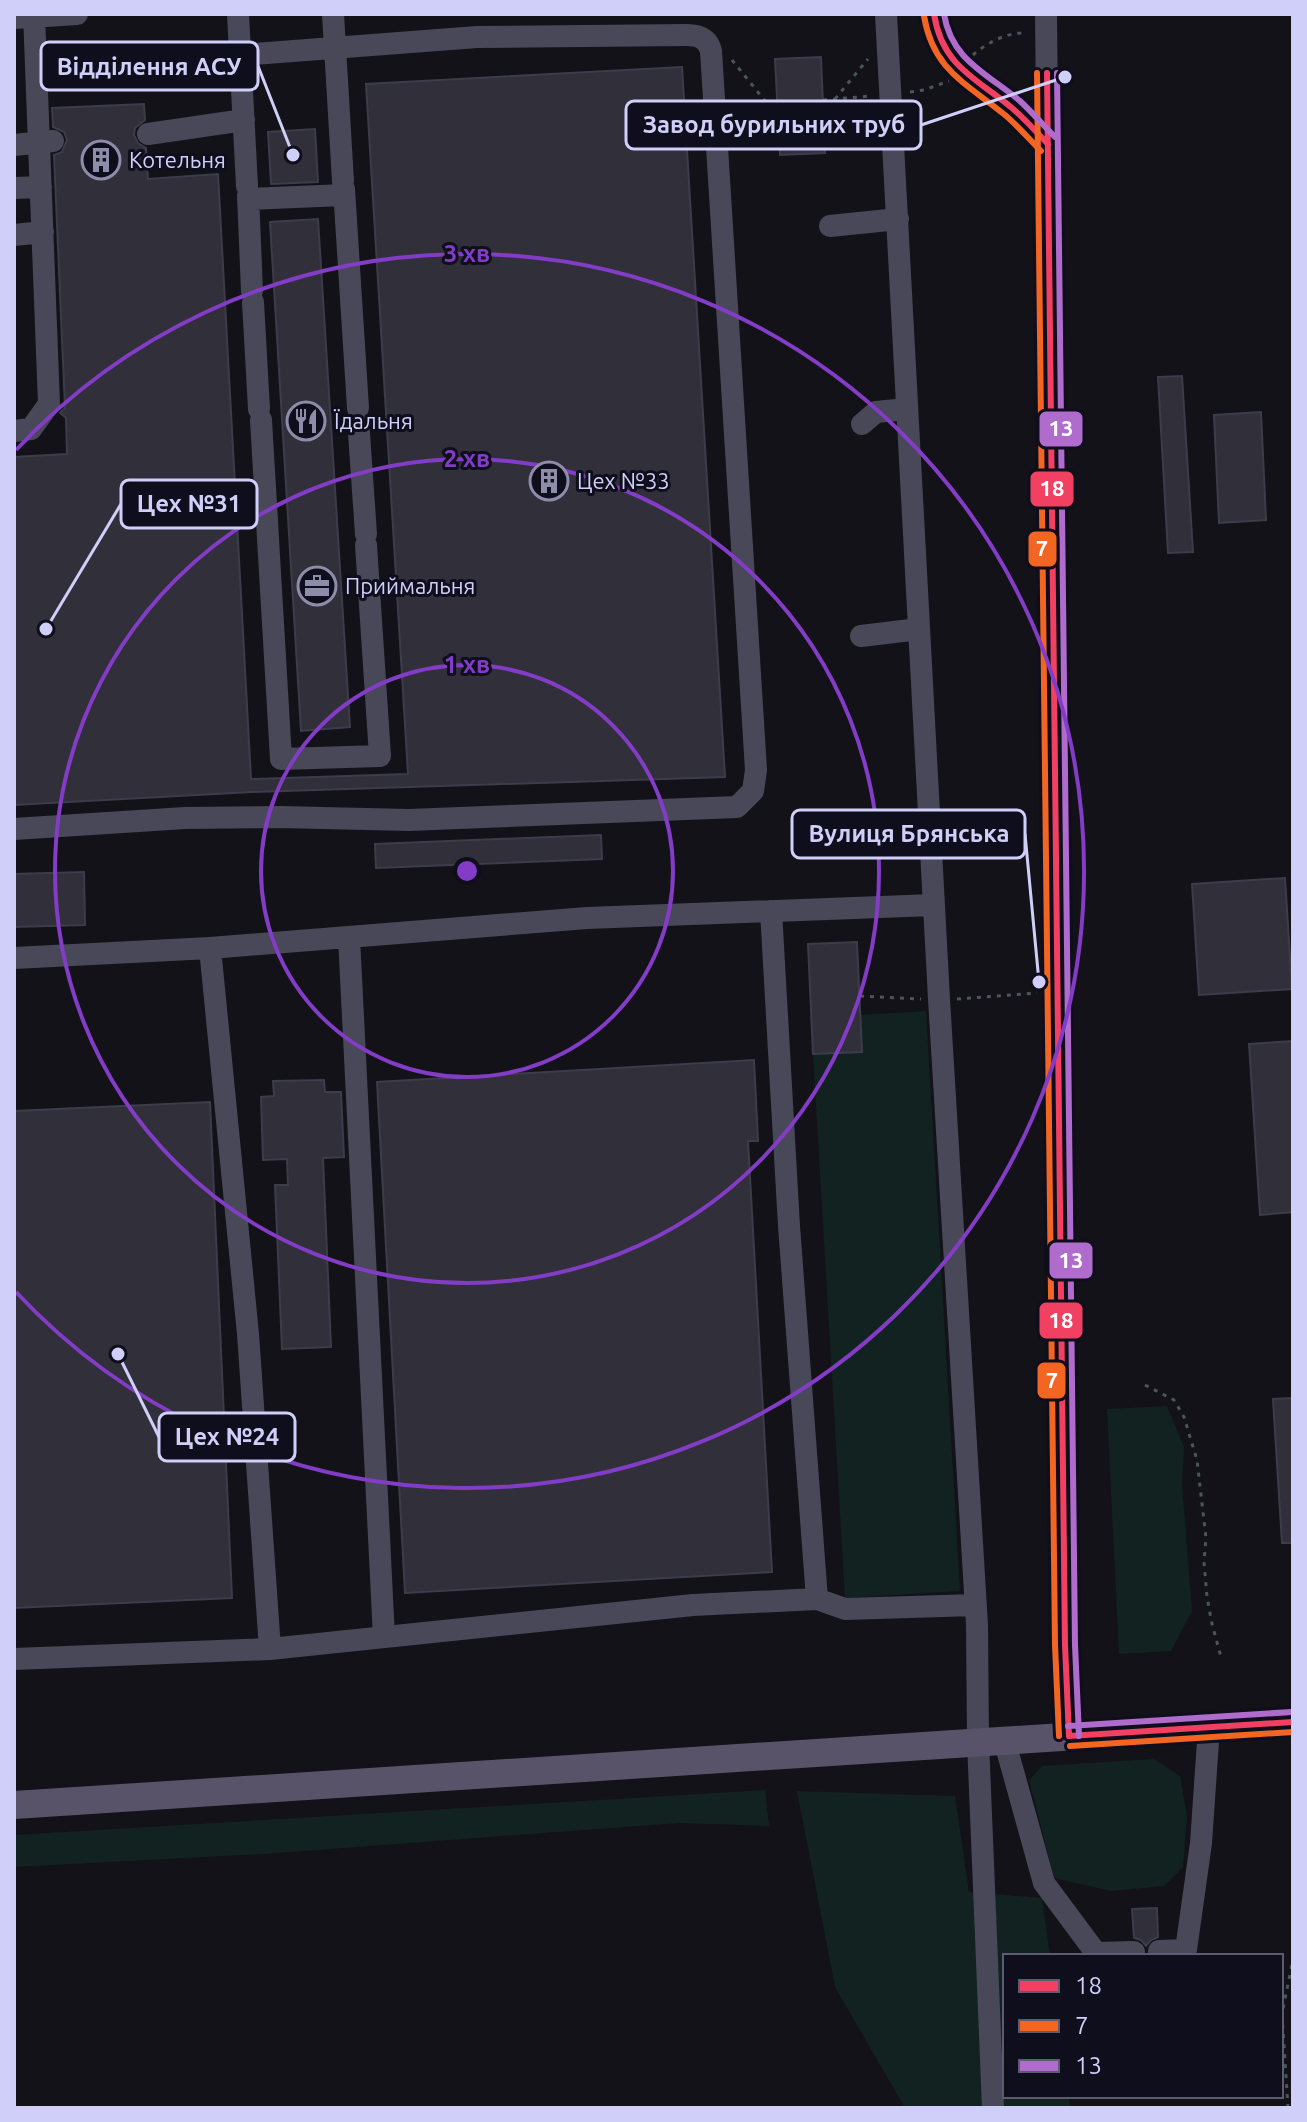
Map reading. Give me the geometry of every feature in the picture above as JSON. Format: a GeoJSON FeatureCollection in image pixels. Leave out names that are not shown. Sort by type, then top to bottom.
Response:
{"type":"FeatureCollection","features":[{"type":"Feature","properties":{"kind":"main road"},"geometry":{"type":"LineString","coordinates":[[14,1805],[1293,1722]]}},
{"type":"Feature","properties":{"kind":"street"},"geometry":{"type":"LineString","coordinates":[[14,431],[31,429],[49,404],[51,265],[43,232],[41,187],[46,142],[27,16],[77,14]]}},
{"type":"Feature","properties":{"kind":"street"},"geometry":{"type":"LineString","coordinates":[[238,14],[281,759],[380,756],[333,14]]}},
{"type":"Feature","properties":{"kind":"street"},"geometry":{"type":"LineString","coordinates":[[934,14],[935,30],[952,60],[1014,110],[1048,144]]}},
{"type":"Feature","properties":{"kind":"street"},"geometry":{"type":"LineString","coordinates":[[1046,14],[1065,1645],[1069,1736]]}},
{"type":"Feature","properties":{"kind":"street"},"geometry":{"type":"LineString","coordinates":[[887,25],[933,905],[975,1605],[991,1740],[993,2108]]}},
{"type":"Feature","properties":{"kind":"street"},"geometry":{"type":"LineString","coordinates":[[14,829],[185,818],[409,820],[680,811],[737,807],[753,791],[756,770],[709,43],[697,35],[477,37],[240,55]]}},
{"type":"Feature","properties":{"kind":"street"},"geometry":{"type":"LineString","coordinates":[[148,134],[244,120]]}},
{"type":"Feature","properties":{"kind":"street"},"geometry":{"type":"LineString","coordinates":[[14,145],[46,142]]}},
{"type":"Feature","properties":{"kind":"street"},"geometry":{"type":"LineString","coordinates":[[14,188],[41,187]]}},
{"type":"Feature","properties":{"kind":"street"},"geometry":{"type":"LineString","coordinates":[[248,194],[343,188]]}},
{"type":"Feature","properties":{"kind":"street"},"geometry":{"type":"LineString","coordinates":[[830,226],[898,219]]}},
{"type":"Feature","properties":{"kind":"street"},"geometry":{"type":"LineString","coordinates":[[14,235],[43,232]]}},
{"type":"Feature","properties":{"kind":"street"},"geometry":{"type":"LineString","coordinates":[[862,424],[876,412],[907,409]]}},
{"type":"Feature","properties":{"kind":"street"},"geometry":{"type":"LineString","coordinates":[[861,636],[919,629]]}},
{"type":"Feature","properties":{"kind":"street"},"geometry":{"type":"LineString","coordinates":[[14,958],[210,948],[587,918],[933,905]]}},
{"type":"Feature","properties":{"kind":"street"},"geometry":{"type":"LineString","coordinates":[[771,911],[789,1226],[817,1599]]}},
{"type":"Feature","properties":{"kind":"street"},"geometry":{"type":"LineString","coordinates":[[349,937],[384,1637]]}},
{"type":"Feature","properties":{"kind":"street"},"geometry":{"type":"LineString","coordinates":[[210,948],[248,1334],[270,1649]]}},
{"type":"Feature","properties":{"kind":"street"},"geometry":{"type":"LineString","coordinates":[[14,1659],[270,1649],[693,1605],[817,1599],[845,1609],[975,1605]]}},
{"type":"Feature","properties":{"kind":"street"},"geometry":{"type":"LineString","coordinates":[[1159,1951],[1186,1950],[1201,1843],[1209,1727]]}},
{"type":"Feature","properties":{"kind":"street"},"geometry":{"type":"LineString","coordinates":[[991,1740],[1044,1883],[1096,1953],[1134,1952]]}},
{"type":"Feature","properties":{"kind":"path"},"geometry":{"type":"LineString","coordinates":[[835,99],[887,25]]}},
{"type":"Feature","properties":{"kind":"path"},"geometry":{"type":"LineString","coordinates":[[734,62],[766,102]]}},
{"type":"Feature","properties":{"kind":"path"},"geometry":{"type":"LineString","coordinates":[[823,100],[891,93]]}},
{"type":"Feature","properties":{"kind":"path"},"geometry":{"type":"LineString","coordinates":[[741,138],[766,102],[775,101]]}},
{"type":"Feature","properties":{"kind":"path"},"geometry":{"type":"LineString","coordinates":[[963,999],[1057,991]]}},
{"type":"Feature","properties":{"kind":"path"},"geometry":{"type":"LineString","coordinates":[[860,996],[939,999]]}},
{"type":"Feature","properties":{"kind":"path"},"geometry":{"type":"LineString","coordinates":[[1145,1385],[1174,1400],[1184,1417],[1197,1460],[1206,1538],[1204,1562],[1207,1597],[1221,1657]]}},
{"type":"Feature","properties":{"kind":"path"},"geometry":{"type":"LineString","coordinates":[[1283,2009],[1293,1959]]}},
{"type":"Feature","properties":{"kind":"path"},"geometry":{"type":"LineString","coordinates":[[1283,2030],[1288,2108]]}},
{"type":"Feature","properties":{"kind":"shaded area"},"geometry":{"type":"Polygon","coordinates":[[[926,1011],[960,1591],[845,1598],[813,1054],[862,1051],[861,1015],[926,1011]]]}},
{"type":"Feature","properties":{"kind":"shaded area"},"geometry":{"type":"Polygon","coordinates":[[[1167,1406],[1184,1447],[1182,1484],[1192,1611],[1171,1651],[1119,1654],[1107,1409],[1167,1406]]]}},
{"type":"Feature","properties":{"kind":"shaded area"},"geometry":{"type":"Polygon","coordinates":[[[1154,1759],[1180,1776],[1187,1816],[1183,1867],[1164,1886],[1111,1891],[1054,1878],[1029,1780],[1042,1766],[1154,1759]]]}},
{"type":"Feature","properties":{"kind":"shaded area"},"geometry":{"type":"Polygon","coordinates":[[[765,1790],[769,1826],[679,1823],[263,1854],[14,1867],[14,1835],[765,1790]]]}},
{"type":"Feature","properties":{"kind":"shaded area"},"geometry":{"type":"Polygon","coordinates":[[[797,1791],[955,1796],[969,1892],[1042,1898],[1050,1954],[1003,1954],[1003,2098],[1069,2098],[1070,2108],[905,2108],[835,1987],[797,1791]]]}},
{"type":"Feature","properties":{"kind":"building"},"geometry":{"type":"Polygon","coordinates":[[[821,57],[825,153],[780,155],[775,59],[821,57]]]}},
{"type":"Feature","properties":{"kind":"building","name":"Цех №33"},"geometry":{"type":"Polygon","coordinates":[[[682,67],[725,777],[252,792],[14,805],[14,457],[67,454],[66,418],[60,413],[65,408],[54,155],[62,152],[67,140],[64,132],[53,127],[52,108],[144,104],[145,120],[135,128],[134,135],[138,143],[146,148],[148,179],[218,174],[251,779],[408,774],[366,84],[682,67]]]}},
{"type":"Feature","properties":{"kind":"building"},"geometry":{"type":"Polygon","coordinates":[[[315,129],[318,182],[271,184],[268,132],[315,129]]]}},
{"type":"Feature","properties":{"kind":"building"},"geometry":{"type":"Polygon","coordinates":[[[318,219],[350,727],[301,731],[270,222],[318,219]]]}},
{"type":"Feature","properties":{"kind":"building"},"geometry":{"type":"Polygon","coordinates":[[[1182,376],[1193,552],[1168,553],[1158,377],[1182,376]]]}},
{"type":"Feature","properties":{"kind":"building"},"geometry":{"type":"Polygon","coordinates":[[[1261,412],[1266,520],[1219,523],[1214,415],[1261,412]]]}},
{"type":"Feature","properties":{"kind":"building"},"geometry":{"type":"Polygon","coordinates":[[[601,835],[602,859],[376,868],[375,844],[601,835]]]}},
{"type":"Feature","properties":{"kind":"building"},"geometry":{"type":"Polygon","coordinates":[[[84,872],[85,925],[14,927],[14,874],[84,872]]]}},
{"type":"Feature","properties":{"kind":"building"},"geometry":{"type":"Polygon","coordinates":[[[1285,878],[1292,989],[1199,995],[1192,884],[1285,878]]]}},
{"type":"Feature","properties":{"kind":"building"},"geometry":{"type":"Polygon","coordinates":[[[857,942],[862,1052],[813,1054],[808,944],[857,942]]]}},
{"type":"Feature","properties":{"kind":"building"},"geometry":{"type":"Polygon","coordinates":[[[1293,1041],[1293,1212],[1260,1215],[1249,1044],[1293,1041]]]}},
{"type":"Feature","properties":{"kind":"building"},"geometry":{"type":"Polygon","coordinates":[[[754,1060],[758,1141],[748,1141],[772,1572],[405,1593],[377,1082],[754,1060]]]}},
{"type":"Feature","properties":{"kind":"building"},"geometry":{"type":"Polygon","coordinates":[[[324,1080],[325,1092],[341,1092],[344,1157],[323,1158],[331,1347],[282,1349],[275,1185],[288,1185],[287,1159],[263,1160],[261,1097],[274,1096],[273,1081],[324,1080]]]}},
{"type":"Feature","properties":{"kind":"building"},"geometry":{"type":"Polygon","coordinates":[[[210,1102],[232,1598],[14,1608],[14,1111],[210,1102]]]}},
{"type":"Feature","properties":{"kind":"building"},"geometry":{"type":"Polygon","coordinates":[[[1293,1398],[1293,1543],[1282,1543],[1273,1399],[1293,1398]]]}},
{"type":"Feature","properties":{"kind":"building"},"geometry":{"type":"Polygon","coordinates":[[[1157,1908],[1158,1937],[1146,1946],[1134,1938],[1132,1909],[1157,1908]]]}},
{"type":"Feature","properties":{"kind":"transit line","name":"18"},"geometry":{"type":"LineString","coordinates":[[934,14],[938,32],[953,59],[1017,112],[1048,144]]}},
{"type":"Feature","properties":{"kind":"transit line","name":"13"},"geometry":{"type":"LineString","coordinates":[[944,14],[954,43],[963,55],[1020,101],[1055,137]]}},
{"type":"Feature","properties":{"kind":"transit line","name":"7"},"geometry":{"type":"LineString","coordinates":[[924,16],[928,34],[943,63],[1010,119],[1041,151]]}},
{"type":"Feature","properties":{"kind":"transit line","name":"7"},"geometry":{"type":"LineString","coordinates":[[1037,73],[1055,1645],[1059,1736]]}},
{"type":"Feature","properties":{"kind":"transit line","name":"18"},"geometry":{"type":"LineString","coordinates":[[1047,73],[1065,1645],[1069,1736]]}},
{"type":"Feature","properties":{"kind":"transit line","name":"13"},"geometry":{"type":"LineString","coordinates":[[1057,73],[1075,1645],[1079,1736]]}},
{"type":"Feature","properties":{"kind":"transit line","name":"13"},"geometry":{"type":"LineString","coordinates":[[1068,1726],[1292,1712]]}},
{"type":"Feature","properties":{"kind":"transit line","name":"18"},"geometry":{"type":"LineString","coordinates":[[1069,1736],[1293,1722]]}},
{"type":"Feature","properties":{"kind":"transit line","name":"7"},"geometry":{"type":"LineString","coordinates":[[1070,1746],[1293,1732]]}},
{"type":"Feature","properties":{"kind":"place","name":"Завод бурильних труб"},"geometry":{"type":"Point","coordinates":[1065,77]}},
{"type":"Feature","properties":{"kind":"place","name":"Відділення АСУ"},"geometry":{"type":"Point","coordinates":[293,155]}},
{"type":"Feature","properties":{"kind":"place","name":"Котельня"},"geometry":{"type":"Point","coordinates":[101,160]}},
{"type":"Feature","properties":{"kind":"place","name":"Їдальня"},"geometry":{"type":"Point","coordinates":[306,421]}},
{"type":"Feature","properties":{"kind":"place","name":"Цех №33"},"geometry":{"type":"Point","coordinates":[549,481]}},
{"type":"Feature","properties":{"kind":"place","name":"Приймальня"},"geometry":{"type":"Point","coordinates":[317,586]}},
{"type":"Feature","properties":{"kind":"place","name":"Цех №31"},"geometry":{"type":"Point","coordinates":[46,629]}},
{"type":"Feature","properties":{"kind":"place","name":"Вулиця Брянська"},"geometry":{"type":"Point","coordinates":[1039,982]}},
{"type":"Feature","properties":{"kind":"place","name":"Цех №24"},"geometry":{"type":"Point","coordinates":[118,1354]}}]}
